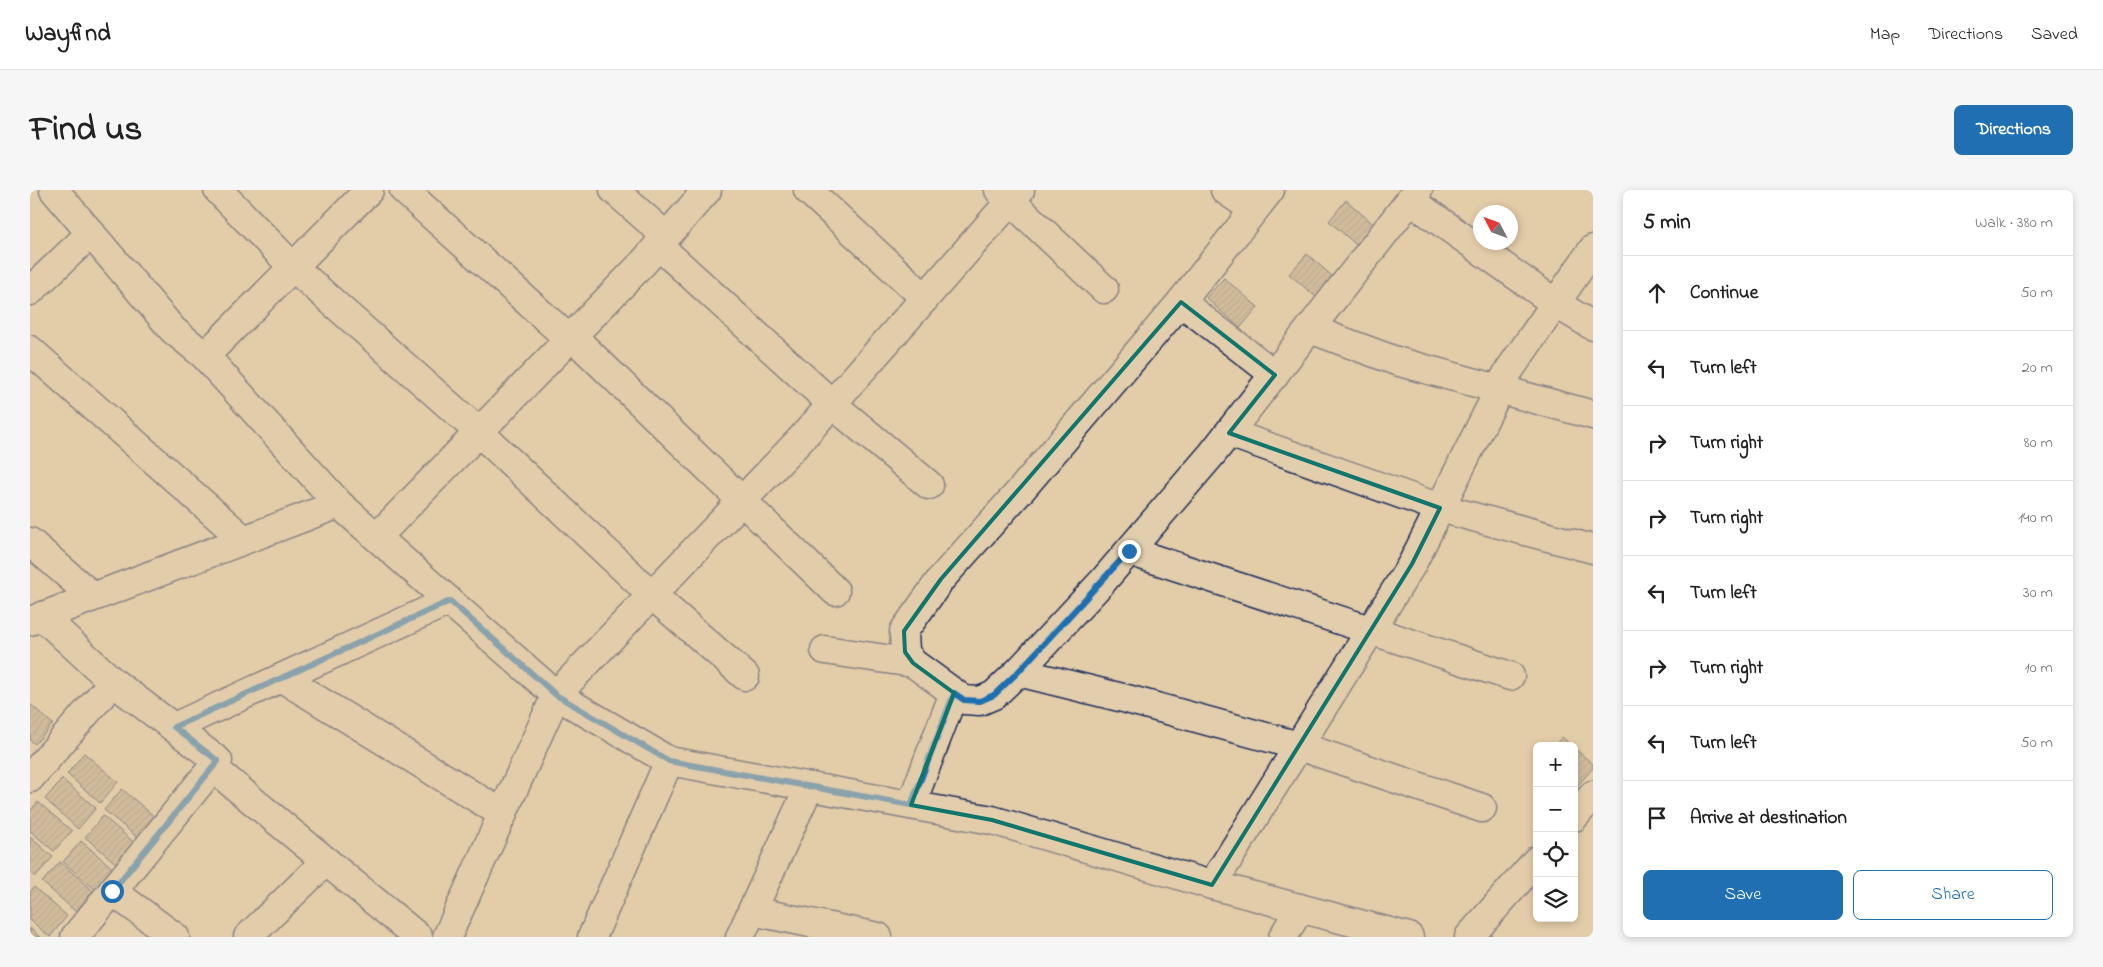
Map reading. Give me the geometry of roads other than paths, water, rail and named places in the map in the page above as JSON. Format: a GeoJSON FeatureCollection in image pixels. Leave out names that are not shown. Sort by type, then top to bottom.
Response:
{"type":"FeatureCollection","features":[{"type":"Feature","properties":{"kind":"street"},"geometry":{"type":"LineString","coordinates":[[54,190],[173,330],[205,356],[339,504],[556,695],[669,761],[992,820],[1212,885],[1409,937]]}},
{"type":"Feature","properties":{"kind":"street"},"geometry":{"type":"LineString","coordinates":[[218,190],[293,267],[479,432],[652,595],[745,676]]}},
{"type":"Feature","properties":{"kind":"street"},"geometry":{"type":"LineString","coordinates":[[205,356],[369,190]]}},
{"type":"Feature","properties":{"kind":"street"},"geometry":{"type":"LineString","coordinates":[[404,190],[571,338],[836,591]]}},
{"type":"Feature","properties":{"kind":"street"},"geometry":{"type":"LineString","coordinates":[[614,190],[662,241],[832,404],[929,485]]}},
{"type":"Feature","properties":{"kind":"street"},"geometry":{"type":"LineString","coordinates":[[377,537],[571,338],[707,190]]}},
{"type":"Feature","properties":{"kind":"street"},"geometry":{"type":"LineString","coordinates":[[808,190],[925,298]]}},
{"type":"Feature","properties":{"kind":"street"},"geometry":{"type":"LineString","coordinates":[[1225,190],[1262,200],[1180,302],[1022,490],[941,579],[904,631],[905,652],[913,663],[964,700],[980,701],[994,695],[1018,672],[1129,551],[1229,433],[1414,195],[1555,303],[1593,326]]}},
{"type":"Feature","properties":{"kind":"street"},"geometry":{"type":"LineString","coordinates":[[447,937],[556,695],[802,438],[925,298],[1010,194],[1104,289]]}},
{"type":"Feature","properties":{"kind":"street"},"geometry":{"type":"LineString","coordinates":[[30,291],[91,233]]}},
{"type":"Feature","properties":{"kind":"street"},"geometry":{"type":"LineString","coordinates":[[1212,885],[1412,564],[1508,372],[1593,249]]}},
{"type":"Feature","properties":{"kind":"street"},"geometry":{"type":"LineString","coordinates":[[1180,302],[1275,374]]}},
{"type":"Feature","properties":{"kind":"street"},"geometry":{"type":"LineString","coordinates":[[1310,329],[1396,361],[1499,391],[1593,415]]}},
{"type":"Feature","properties":{"kind":"street"},"geometry":{"type":"LineString","coordinates":[[30,350],[243,539]]}},
{"type":"Feature","properties":{"kind":"street"},"geometry":{"type":"LineString","coordinates":[[1229,433],[1440,508],[1593,548]]}},
{"type":"Feature","properties":{"kind":"street"},"geometry":{"type":"LineString","coordinates":[[75,937],[218,761],[113,682],[36,618],[339,504]]}},
{"type":"Feature","properties":{"kind":"street"},"geometry":{"type":"LineString","coordinates":[[30,542],[92,596]]}},
{"type":"Feature","properties":{"kind":"street"},"geometry":{"type":"LineString","coordinates":[[1129,551],[1510,676]]}},
{"type":"Feature","properties":{"kind":"street"},"geometry":{"type":"LineString","coordinates":[[174,727],[450,601]]}},
{"type":"Feature","properties":{"kind":"street"},"geometry":{"type":"LineString","coordinates":[[824,650],[913,663]]}},
{"type":"Feature","properties":{"kind":"street"},"geometry":{"type":"LineString","coordinates":[[1018,672],[1127,699],[1299,746],[1482,808]]}},
{"type":"Feature","properties":{"kind":"street"},"geometry":{"type":"LineString","coordinates":[[282,678],[503,814]]}},
{"type":"Feature","properties":{"kind":"street"},"geometry":{"type":"LineString","coordinates":[[30,778],[113,682]]}},
{"type":"Feature","properties":{"kind":"street"},"geometry":{"type":"LineString","coordinates":[[911,805],[954,693]]}},
{"type":"Feature","properties":{"kind":"street"},"geometry":{"type":"LineString","coordinates":[[592,937],[669,761]]}},
{"type":"Feature","properties":{"kind":"street"},"geometry":{"type":"LineString","coordinates":[[213,768],[418,937]]}},
{"type":"Feature","properties":{"kind":"street"},"geometry":{"type":"LineString","coordinates":[[740,937],[809,787]]}},
{"type":"Feature","properties":{"kind":"street"},"geometry":{"type":"LineString","coordinates":[[1578,812],[1593,795]]}},
{"type":"Feature","properties":{"kind":"street"},"geometry":{"type":"LineString","coordinates":[[248,937],[326,860]]}},
{"type":"Feature","properties":{"kind":"street"},"geometry":{"type":"LineString","coordinates":[[1469,937],[1533,865]]}},
{"type":"Feature","properties":{"kind":"street"},"geometry":{"type":"LineString","coordinates":[[112,891],[174,937]]}},
{"type":"Feature","properties":{"kind":"street"},"geometry":{"type":"LineString","coordinates":[[1283,937],[1300,908]]}},
{"type":"Feature","properties":{"kind":"street"},"geometry":{"type":"LineString","coordinates":[[752,910],[878,937]]}}]}
